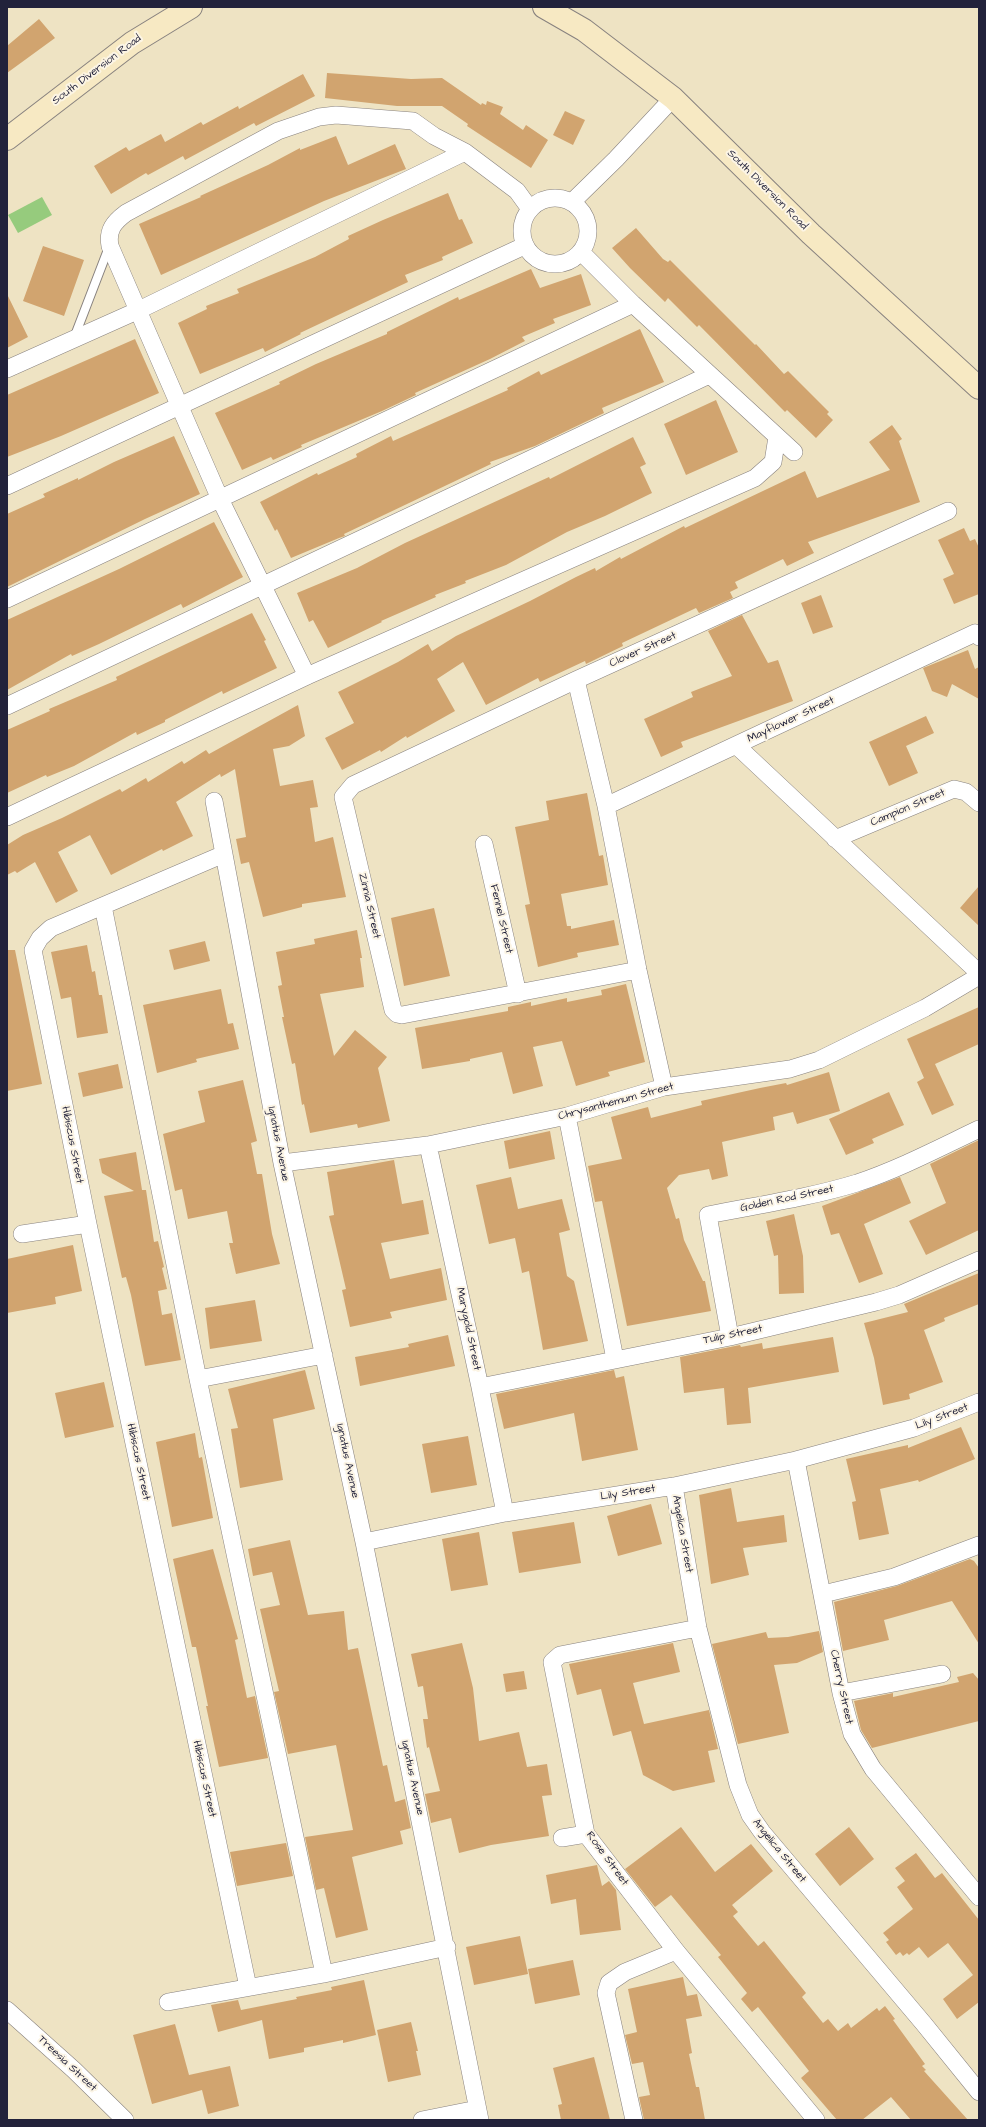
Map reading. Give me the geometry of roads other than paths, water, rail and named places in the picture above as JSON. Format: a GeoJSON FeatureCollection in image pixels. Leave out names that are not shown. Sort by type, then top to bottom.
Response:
{"type":"FeatureCollection","features":[{"type":"Feature","properties":{"kind":"main road","name":"South Diversion Road"},"geometry":{"type":"LineString","coordinates":[[7,139],[132,43],[190,7]]}},
{"type":"Feature","properties":{"kind":"main road","name":"South Diversion Road"},"geometry":{"type":"LineString","coordinates":[[544,7],[584,30],[673,98],[811,234],[979,388]]}},
{"type":"Feature","properties":{"kind":"street"},"geometry":{"type":"LineString","coordinates":[[572,202],[616,159],[673,98]]}},
{"type":"Feature","properties":{"kind":"street"},"geometry":{"type":"LineString","coordinates":[[306,676],[220,498],[110,246],[109,232],[113,225],[126,213],[278,131],[319,118],[336,115],[414,121],[434,136],[465,152],[518,190],[530,208]]}},
{"type":"Feature","properties":{"kind":"street"},"geometry":{"type":"LineString","coordinates":[[7,370],[74,338],[139,310],[465,152]]}},
{"type":"Feature","properties":{"kind":"street"},"geometry":{"type":"LineString","coordinates":[[554,197],[572,202],[585,216],[588,225],[588,234],[581,252],[565,263],[556,264],[537,259],[524,246],[521,227],[530,208],[545,199],[554,197]]}},
{"type":"Feature","properties":{"kind":"street"},"geometry":{"type":"LineString","coordinates":[[7,486],[180,404],[524,246]]}},
{"type":"Feature","properties":{"kind":"street"},"geometry":{"type":"LineString","coordinates":[[581,252],[633,304],[794,452]]}},
{"type":"Feature","properties":{"kind":"street"},"geometry":{"type":"LineString","coordinates":[[7,599],[633,304]]}},
{"type":"Feature","properties":{"kind":"street"},"geometry":{"type":"LineString","coordinates":[[7,706],[709,375]]}},
{"type":"Feature","properties":{"kind":"street"},"geometry":{"type":"LineString","coordinates":[[7,817],[306,676],[755,478],[773,462],[777,438]]}},
{"type":"Feature","properties":{"kind":"street","name":"Clover Street"},"geometry":{"type":"LineString","coordinates":[[343,797],[353,785],[576,680],[948,511]]}},
{"type":"Feature","properties":{"kind":"street","name":"Mayflower Street"},"geometry":{"type":"LineString","coordinates":[[606,806],[977,635]]}},
{"type":"Feature","properties":{"kind":"street"},"geometry":{"type":"LineString","coordinates":[[576,680],[606,806],[638,970],[664,1087]]}},
{"type":"Feature","properties":{"kind":"street"},"geometry":{"type":"LineString","coordinates":[[737,746],[979,974]]}},
{"type":"Feature","properties":{"kind":"street","name":"Campion Street"},"geometry":{"type":"LineString","coordinates":[[835,839],[954,789],[966,792],[979,803]]}},
{"type":"Feature","properties":{"kind":"street","name":"Zinnia Street"},"geometry":{"type":"LineString","coordinates":[[343,797],[393,1010],[397,1014],[402,1015],[518,994]]}},
{"type":"Feature","properties":{"kind":"street","name":"Ignatius Avenue"},"geometry":{"type":"LineString","coordinates":[[214,801],[282,1163],[364,1542],[447,1947],[479,2114]]}},
{"type":"Feature","properties":{"kind":"street","name":"Fennel Street"},"geometry":{"type":"LineString","coordinates":[[484,844],[518,994]]}},
{"type":"Feature","properties":{"kind":"street"},"geometry":{"type":"LineString","coordinates":[[224,854],[103,906],[198,1379],[324,1974]]}},
{"type":"Feature","properties":{"kind":"street","name":"Hibiscus Street"},"geometry":{"type":"LineString","coordinates":[[103,906],[51,928],[40,938],[34,950],[88,1224],[248,1987]]}},
{"type":"Feature","properties":{"kind":"street"},"geometry":{"type":"LineString","coordinates":[[518,994],[638,970]]}},
{"type":"Feature","properties":{"kind":"street","name":"Chrysanthemum Street"},"geometry":{"type":"LineString","coordinates":[[282,1163],[428,1145],[567,1116],[664,1087],[790,1069],[819,1060],[925,1008],[979,974]]}},
{"type":"Feature","properties":{"kind":"street"},"geometry":{"type":"LineString","coordinates":[[567,1116],[615,1359]]}},
{"type":"Feature","properties":{"kind":"street","name":"Golden Rod Street"},"geometry":{"type":"LineString","coordinates":[[730,1336],[708,1215],[809,1196],[857,1182],[928,1154],[979,1129]]}},
{"type":"Feature","properties":{"kind":"street","name":"Marygold Street"},"geometry":{"type":"LineString","coordinates":[[428,1145],[480,1387],[505,1513]]}},
{"type":"Feature","properties":{"kind":"street"},"geometry":{"type":"LineString","coordinates":[[22,1234],[88,1224]]}},
{"type":"Feature","properties":{"kind":"street","name":"Tulip Street"},"geometry":{"type":"LineString","coordinates":[[480,1387],[730,1336],[899,1295],[979,1260]]}},
{"type":"Feature","properties":{"kind":"street"},"geometry":{"type":"LineString","coordinates":[[198,1379],[324,1354]]}},
{"type":"Feature","properties":{"kind":"street","name":"Lily Street"},"geometry":{"type":"LineString","coordinates":[[364,1542],[505,1513],[674,1486],[796,1460],[914,1428],[979,1402]]}},
{"type":"Feature","properties":{"kind":"street","name":"Cherry Street"},"geometry":{"type":"LineString","coordinates":[[796,1460],[841,1693],[852,1734],[873,1769],[979,1897]]}},
{"type":"Feature","properties":{"kind":"street","name":"Angelica Street"},"geometry":{"type":"LineString","coordinates":[[674,1486],[698,1628],[738,1785],[750,1816],[979,2092]]}},
{"type":"Feature","properties":{"kind":"street"},"geometry":{"type":"LineString","coordinates":[[823,1594],[894,1577],[979,1545]]}},
{"type":"Feature","properties":{"kind":"street","name":"Rose Street"},"geometry":{"type":"LineString","coordinates":[[698,1628],[560,1655],[553,1659],[552,1662],[586,1834],[676,1950],[816,2120]]}},
{"type":"Feature","properties":{"kind":"street"},"geometry":{"type":"LineString","coordinates":[[841,1693],[942,1674]]}},
{"type":"Feature","properties":{"kind":"street"},"geometry":{"type":"LineString","coordinates":[[562,1838],[586,1834]]}},
{"type":"Feature","properties":{"kind":"street"},"geometry":{"type":"LineString","coordinates":[[168,2002],[324,1974],[447,1947]]}},
{"type":"Feature","properties":{"kind":"street"},"geometry":{"type":"LineString","coordinates":[[634,2120],[606,1993],[608,1983],[625,1972],[676,1950]]}},
{"type":"Feature","properties":{"kind":"street","name":"Treesia Street"},"geometry":{"type":"LineString","coordinates":[[7,2010],[74,2070],[126,2120]]}},
{"type":"Feature","properties":{"kind":"street"},"geometry":{"type":"LineString","coordinates":[[422,2120],[479,2114]]}},
{"type":"Feature","properties":{"kind":"lane"},"geometry":{"type":"LineString","coordinates":[[74,338],[110,246]]}}]}
